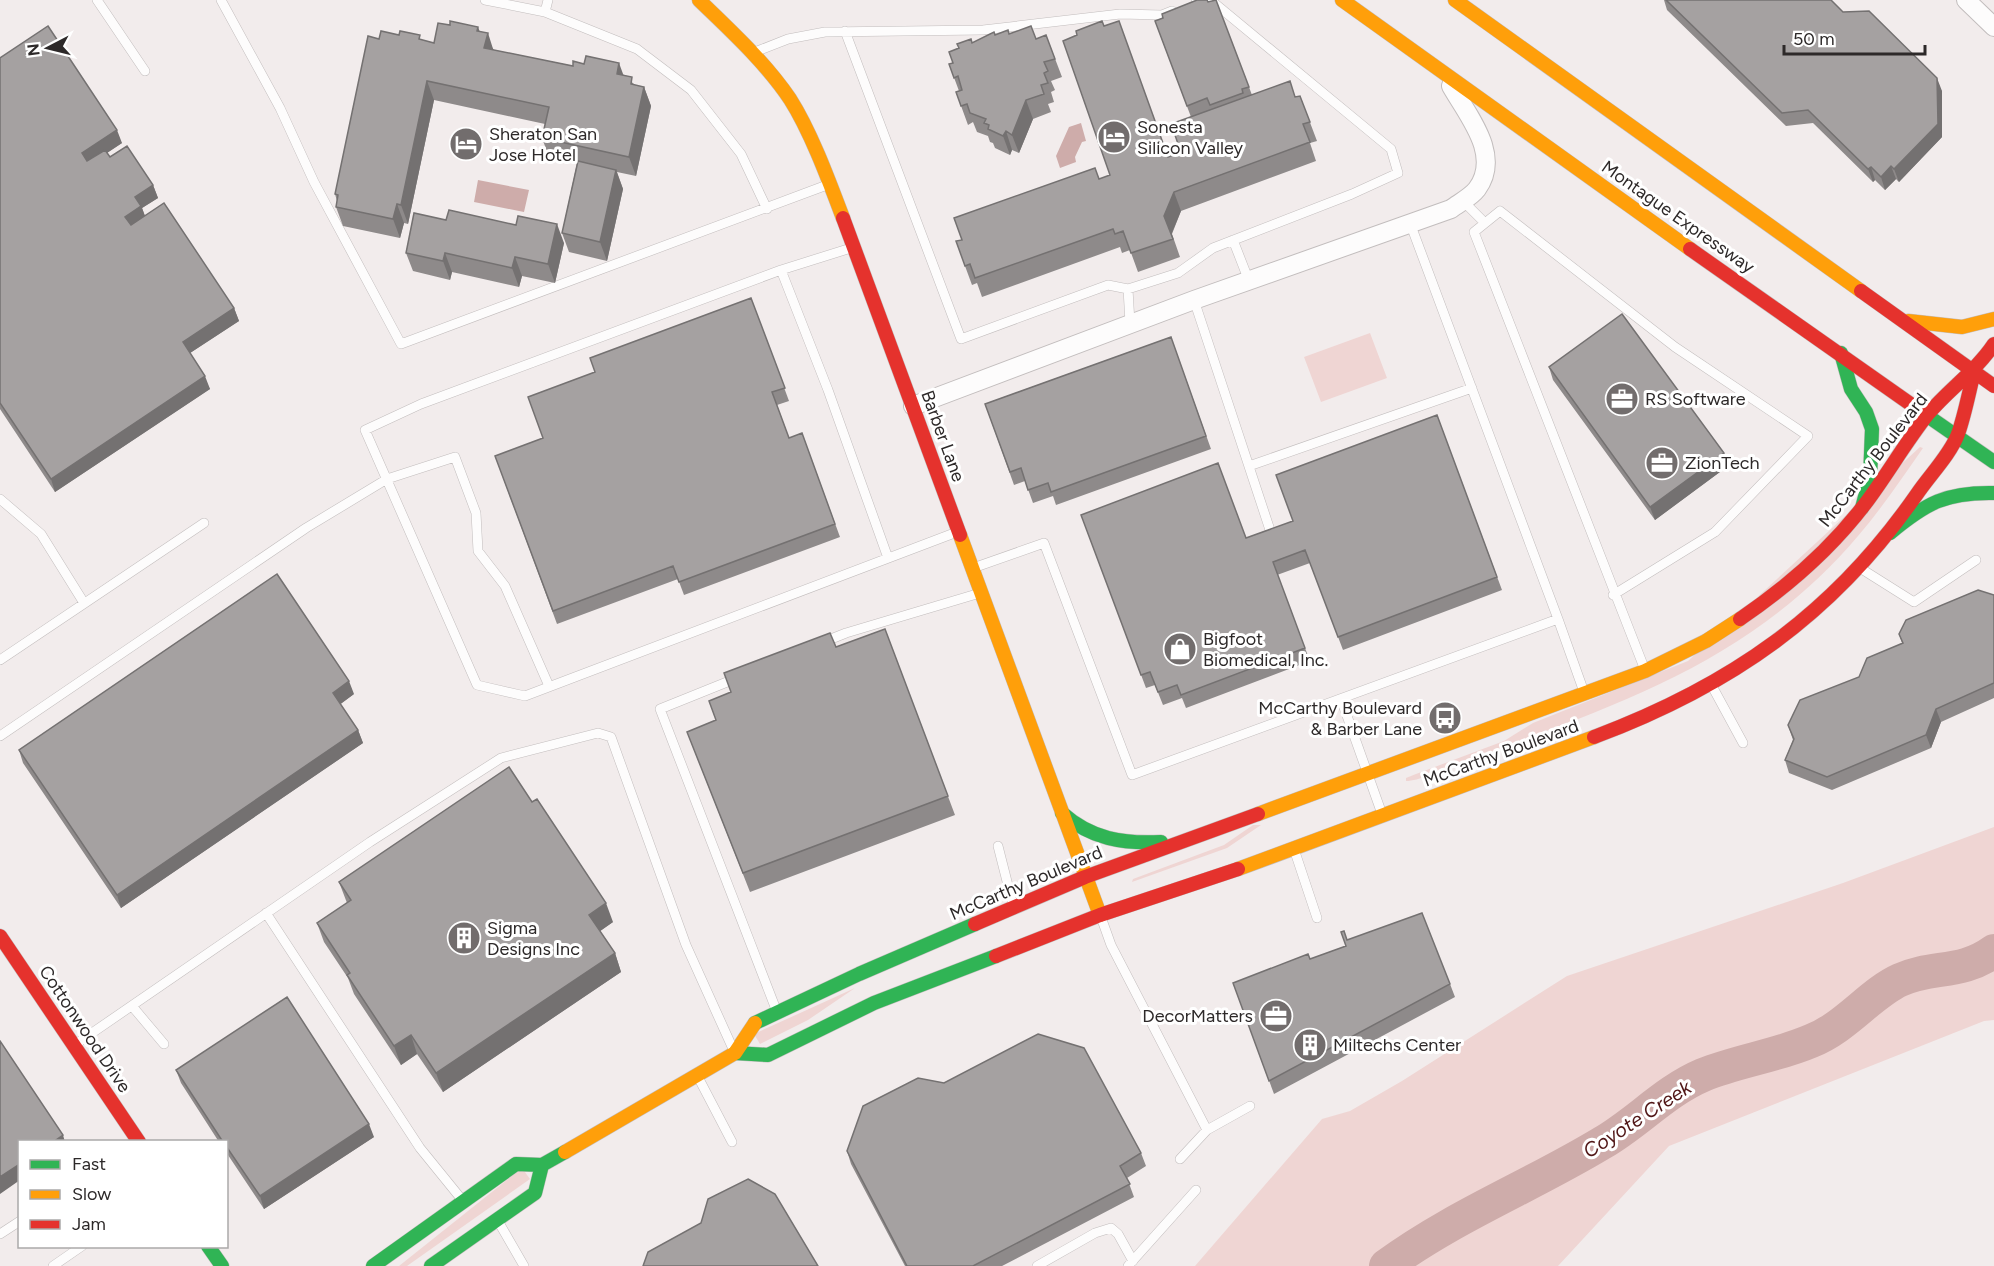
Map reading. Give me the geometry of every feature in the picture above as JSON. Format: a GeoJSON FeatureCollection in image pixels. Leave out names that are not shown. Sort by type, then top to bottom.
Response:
{"type":"FeatureCollection","features":[{"type":"Feature","properties":{"kind":"main road","name":"Barber Lane"},"geometry":{"type":"LineString","coordinates":[[699,0],[753,53],[790,100],[830,184],[1100,915]]}},
{"type":"Feature","properties":{"kind":"main road","name":"Montague Expressway"},"geometry":{"type":"LineString","coordinates":[[1342,0],[1441,69],[1618,199],[1994,462]]}},
{"type":"Feature","properties":{"kind":"main road"},"geometry":{"type":"LineString","coordinates":[[1455,0],[1577,85],[1994,386]]}},
{"type":"Feature","properties":{"kind":"main road"},"geometry":{"type":"LineString","coordinates":[[1476,0],[1577,85]]}},
{"type":"Feature","properties":{"kind":"main road"},"geometry":{"type":"LineString","coordinates":[[1898,318],[1943,329],[1985,323],[1994,319]]}},
{"type":"Feature","properties":{"kind":"main road"},"geometry":{"type":"LineString","coordinates":[[1974,372],[1994,344]]}},
{"type":"Feature","properties":{"kind":"main road"},"geometry":{"type":"LineString","coordinates":[[1841,353],[1851,388],[1866,412],[1872,429],[1870,478],[1862,508]]}},
{"type":"Feature","properties":{"kind":"main road","name":"McCarthy Boulevard"},"geometry":{"type":"LineString","coordinates":[[373,1266],[516,1164],[542,1165],[735,1053],[754,1024],[777,1013],[860,974],[1085,877],[1645,671],[1716,634],[1759,606],[1820,554],[1862,508],[1928,415],[1974,372]]}},
{"type":"Feature","properties":{"kind":"main road","name":"McCarthy Boulevard"},"geometry":{"type":"LineString","coordinates":[[735,1053],[768,1055],[874,1003],[1100,915],[1294,849],[1604,734],[1670,706],[1711,684],[1738,669],[1783,638],[1860,567],[1890,533],[1957,436],[1974,372]]}},
{"type":"Feature","properties":{"kind":"main road"},"geometry":{"type":"LineString","coordinates":[[1890,533],[1923,505],[1962,491],[1994,493]]}},
{"type":"Feature","properties":{"kind":"main road"},"geometry":{"type":"LineString","coordinates":[[1062,813],[1075,827],[1101,839],[1139,844],[1185,840]]}},
{"type":"Feature","properties":{"kind":"main road","name":"Cottonwood Drive"},"geometry":{"type":"LineString","coordinates":[[0,936],[9,956],[74,1045],[139,1140]]}},
{"type":"Feature","properties":{"kind":"main road"},"geometry":{"type":"LineString","coordinates":[[431,1266],[535,1193],[542,1165]]}},
{"type":"Feature","properties":{"kind":"main road"},"geometry":{"type":"LineString","coordinates":[[209,1248],[222,1266]]}},
{"type":"Feature","properties":{"kind":"street"},"geometry":{"type":"LineString","coordinates":[[1966,0],[1994,27]]}},
{"type":"Feature","properties":{"kind":"street"},"geometry":{"type":"LineString","coordinates":[[913,406],[1130,323],[1451,209],[1469,195],[1487,168],[1483,141],[1441,69]]}},
{"type":"Feature","properties":{"kind":"lane"},"geometry":{"type":"LineString","coordinates":[[97,0],[145,71]]}},
{"type":"Feature","properties":{"kind":"lane"},"geometry":{"type":"LineString","coordinates":[[221,0],[280,108],[314,182],[401,344],[830,184]]}},
{"type":"Feature","properties":{"kind":"lane"},"geometry":{"type":"LineString","coordinates":[[485,0],[545,12],[637,49],[692,90],[741,154],[767,209]]}},
{"type":"Feature","properties":{"kind":"lane"},"geometry":{"type":"LineString","coordinates":[[545,12],[548,0]]}},
{"type":"Feature","properties":{"kind":"lane"},"geometry":{"type":"LineString","coordinates":[[753,53],[788,39],[825,32],[983,30],[1120,14],[1162,15],[1199,0],[1213,2],[1391,149],[1398,172],[1352,194],[1213,248],[1178,273],[1128,289],[1108,285],[961,339],[845,32]]}},
{"type":"Feature","properties":{"kind":"lane"},"geometry":{"type":"LineString","coordinates":[[1469,195],[1485,223]]}},
{"type":"Feature","properties":{"kind":"lane"},"geometry":{"type":"LineString","coordinates":[[1613,595],[1715,532],[1808,436],[1675,347],[1500,211],[1473,232],[1613,595],[1645,671]]}},
{"type":"Feature","properties":{"kind":"lane"},"geometry":{"type":"LineString","coordinates":[[1410,223],[1584,694]]}},
{"type":"Feature","properties":{"kind":"lane"},"geometry":{"type":"LineString","coordinates":[[1233,240],[1249,280]]}},
{"type":"Feature","properties":{"kind":"lane"},"geometry":{"type":"LineString","coordinates":[[854,247],[781,270],[421,404],[365,430],[477,685],[525,696],[959,531]]}},
{"type":"Feature","properties":{"kind":"lane"},"geometry":{"type":"LineString","coordinates":[[781,270],[828,390],[888,558]]}},
{"type":"Feature","properties":{"kind":"lane"},"geometry":{"type":"LineString","coordinates":[[1128,289],[1130,323]]}},
{"type":"Feature","properties":{"kind":"lane"},"geometry":{"type":"LineString","coordinates":[[1194,300],[1270,531]]}},
{"type":"Feature","properties":{"kind":"lane"},"geometry":{"type":"LineString","coordinates":[[1249,466],[1472,388]]}},
{"type":"Feature","properties":{"kind":"lane"},"geometry":{"type":"LineString","coordinates":[[0,736],[306,528],[387,479],[455,457],[476,513],[478,551],[505,586],[549,686]]}},
{"type":"Feature","properties":{"kind":"lane"},"geometry":{"type":"LineString","coordinates":[[0,499],[41,534],[84,603]]}},
{"type":"Feature","properties":{"kind":"lane"},"geometry":{"type":"LineString","coordinates":[[0,660],[204,523]]}},
{"type":"Feature","properties":{"kind":"lane"},"geometry":{"type":"LineString","coordinates":[[973,568],[1044,543],[1132,775],[1558,620]]}},
{"type":"Feature","properties":{"kind":"lane"},"geometry":{"type":"LineString","coordinates":[[1860,567],[1914,602],[1976,560]]}},
{"type":"Feature","properties":{"kind":"lane"},"geometry":{"type":"LineString","coordinates":[[814,647],[846,633],[982,592]]}},
{"type":"Feature","properties":{"kind":"lane"},"geometry":{"type":"LineString","coordinates":[[748,674],[660,709],[777,1013]]}},
{"type":"Feature","properties":{"kind":"lane"},"geometry":{"type":"LineString","coordinates":[[1711,684],[1743,743]]}},
{"type":"Feature","properties":{"kind":"lane"},"geometry":{"type":"LineString","coordinates":[[1341,699],[1383,816]]}},
{"type":"Feature","properties":{"kind":"lane"},"geometry":{"type":"LineString","coordinates":[[74,1045],[370,842],[501,758],[598,733],[611,736],[686,945],[735,1053]]}},
{"type":"Feature","properties":{"kind":"lane"},"geometry":{"type":"LineString","coordinates":[[998,846],[1014,907]]}},
{"type":"Feature","properties":{"kind":"lane"},"geometry":{"type":"LineString","coordinates":[[1294,849],[1317,918]]}},
{"type":"Feature","properties":{"kind":"lane"},"geometry":{"type":"LineString","coordinates":[[266,914],[420,1148],[463,1201]]}},
{"type":"Feature","properties":{"kind":"lane"},"geometry":{"type":"LineString","coordinates":[[1100,915],[1111,945],[1206,1130]]}},
{"type":"Feature","properties":{"kind":"lane"},"geometry":{"type":"LineString","coordinates":[[132,1006],[164,1044]]}},
{"type":"Feature","properties":{"kind":"lane"},"geometry":{"type":"LineString","coordinates":[[696,1075],[732,1142]]}},
{"type":"Feature","properties":{"kind":"lane"},"geometry":{"type":"LineString","coordinates":[[1180,1159],[1206,1130],[1250,1106]]}},
{"type":"Feature","properties":{"kind":"lane"},"geometry":{"type":"LineString","coordinates":[[1036,1266],[1095,1233],[1111,1228],[1118,1234],[1131,1263],[1196,1190]]}},
{"type":"Feature","properties":{"kind":"lane"},"geometry":{"type":"LineString","coordinates":[[498,1220],[524,1266]]}},
{"type":"Feature","properties":{"kind":"lane"},"geometry":{"type":"LineString","coordinates":[[0,1234],[18,1222]]}},
{"type":"Feature","properties":{"kind":"lane"},"geometry":{"type":"LineString","coordinates":[[52,1266],[64,1263],[80,1248]]}},
{"type":"Feature","properties":{"kind":"shaded area"},"geometry":{"type":"Polygon","coordinates":[[[1081,123],[1086,141],[1082,142],[1075,157],[1076,162],[1060,168],[1056,156],[1069,127],[1081,123]]]}},
{"type":"Feature","properties":{"kind":"shaded area"},"geometry":{"type":"Polygon","coordinates":[[[478,180],[529,190],[524,212],[474,202],[478,180]]]}},
{"type":"Feature","properties":{"kind":"shaded area"},"geometry":{"type":"Polygon","coordinates":[[[1370,333],[1387,378],[1321,402],[1304,357],[1370,333]]]}},
{"type":"Feature","properties":{"kind":"shaded area"},"geometry":{"type":"Polygon","coordinates":[[[1920,447],[1923,448],[1884,504],[1858,536],[1821,575],[1782,609],[1741,639],[1698,664],[1607,708],[1440,772],[1406,781],[1406,778],[1504,741],[1533,723],[1688,661],[1920,447]]]}},
{"type":"Feature","properties":{"kind":"shaded area"},"geometry":{"type":"Polygon","coordinates":[[[1253,825],[1261,825],[1227,848],[1132,882],[1133,879],[1224,845],[1253,825]]]}},
{"type":"Feature","properties":{"kind":"shaded area"},"geometry":{"type":"Polygon","coordinates":[[[1994,827],[1994,1020],[1984,1021],[1669,1146],[1558,1266],[1195,1266],[1322,1119],[1350,1111],[1402,1081],[1567,976],[1843,883],[1994,827]]]}},
{"type":"Feature","properties":{"kind":"shaded area"},"geometry":{"type":"Polygon","coordinates":[[[855,988],[808,1020],[760,1044],[754,1034],[855,988]]]}},
{"type":"Feature","properties":{"kind":"shaded area"},"geometry":{"type":"Polygon","coordinates":[[[522,1168],[530,1179],[407,1266],[399,1266],[522,1168]]]}},
{"type":"Feature","properties":{"kind":"building"},"geometry":{"type":"Polygon","coordinates":[[[1197,0],[1208,2],[1216,0],[1249,87],[1242,89],[1243,93],[1210,105],[1207,98],[1187,106],[1155,21],[1163,18],[1162,14],[1197,0]]]}},
{"type":"Feature","properties":{"kind":"building"},"geometry":{"type":"Polygon","coordinates":[[[1666,0],[1831,0],[1843,12],[1869,11],[1937,78],[1938,124],[1894,169],[1891,166],[1881,177],[1871,167],[1868,169],[1808,110],[1782,113],[1666,0]]]}},
{"type":"Feature","properties":{"kind":"building"},"geometry":{"type":"Polygon","coordinates":[[[450,21],[478,27],[477,31],[488,33],[484,48],[573,66],[573,61],[584,64],[586,56],[619,63],[617,74],[632,77],[631,84],[644,87],[629,157],[542,138],[549,107],[427,81],[401,205],[397,204],[393,219],[336,207],[338,195],[335,194],[368,36],[379,39],[381,31],[399,35],[400,31],[420,35],[419,39],[434,43],[438,23],[450,25],[450,21]]]}},
{"type":"Feature","properties":{"kind":"building"},"geometry":{"type":"Polygon","coordinates":[[[1102,21],[1104,26],[1119,21],[1168,157],[1181,152],[1171,124],[1290,81],[1295,97],[1300,96],[1310,122],[1303,124],[1310,142],[1174,192],[1164,216],[1173,239],[1131,253],[1123,231],[1115,234],[1113,229],[975,278],[970,264],[965,266],[956,241],[962,240],[954,218],[1095,168],[1099,179],[1110,175],[1063,41],[1077,35],[1076,31],[1102,21]]]}},
{"type":"Feature","properties":{"kind":"building"},"geometry":{"type":"Polygon","coordinates":[[[48,26],[117,130],[82,153],[87,161],[105,150],[110,157],[127,146],[153,185],[135,197],[141,206],[125,217],[131,225],[164,203],[234,308],[183,342],[205,376],[51,479],[0,403],[0,58],[48,26]]]}},
{"type":"Feature","properties":{"kind":"building"},"geometry":{"type":"Polygon","coordinates":[[[1031,26],[1036,39],[1046,35],[1055,59],[1044,62],[1048,71],[1044,73],[1048,83],[1041,85],[1044,94],[1026,100],[1012,135],[1006,131],[1003,136],[988,129],[989,125],[984,123],[986,119],[970,113],[967,104],[961,106],[956,92],[962,90],[958,76],[954,78],[949,64],[953,63],[949,52],[959,48],[957,44],[971,39],[972,43],[994,32],[995,35],[1008,30],[1009,34],[1031,26]]]}},
{"type":"Feature","properties":{"kind":"building"},"geometry":{"type":"Polygon","coordinates":[[[578,161],[616,170],[600,242],[562,233],[578,161]]]}},
{"type":"Feature","properties":{"kind":"building"},"geometry":{"type":"Polygon","coordinates":[[[449,210],[516,225],[518,216],[557,224],[548,264],[515,257],[512,268],[445,253],[443,261],[406,253],[414,213],[446,220],[449,210]]]}},
{"type":"Feature","properties":{"kind":"building"},"geometry":{"type":"Polygon","coordinates":[[[751,298],[785,388],[772,392],[789,438],[802,433],[835,524],[679,582],[673,566],[553,611],[495,456],[543,438],[528,397],[595,372],[590,358],[751,298]]]}},
{"type":"Feature","properties":{"kind":"building"},"geometry":{"type":"Polygon","coordinates":[[[1622,314],[1724,453],[1650,507],[1549,367],[1622,314]]]}},
{"type":"Feature","properties":{"kind":"building"},"geometry":{"type":"Polygon","coordinates":[[[1171,337],[1206,436],[1051,492],[1048,483],[1028,490],[1021,468],[1010,472],[985,404],[1171,337]]]}},
{"type":"Feature","properties":{"kind":"building"},"geometry":{"type":"Polygon","coordinates":[[[1437,415],[1497,577],[1338,637],[1305,550],[1273,562],[1305,648],[1181,695],[1177,685],[1158,692],[1150,672],[1141,675],[1081,515],[1218,463],[1246,538],[1293,521],[1276,475],[1437,415]]]}},
{"type":"Feature","properties":{"kind":"building"},"geometry":{"type":"Polygon","coordinates":[[[277,574],[349,681],[333,693],[358,730],[117,895],[19,750],[277,574]]]}},
{"type":"Feature","properties":{"kind":"building"},"geometry":{"type":"Polygon","coordinates":[[[1978,590],[1994,595],[1994,683],[1936,709],[1926,735],[1827,777],[1785,760],[1794,739],[1788,725],[1800,700],[1859,677],[1867,658],[1903,643],[1899,634],[1906,620],[1978,590]]]}},
{"type":"Feature","properties":{"kind":"building"},"geometry":{"type":"Polygon","coordinates":[[[885,629],[948,796],[743,873],[687,732],[716,720],[709,701],[731,692],[724,673],[830,633],[836,647],[885,629]]]}},
{"type":"Feature","properties":{"kind":"building","name":"Sigma Designs Inc"},"geometry":{"type":"Polygon","coordinates":[[[509,767],[532,802],[537,799],[606,903],[589,915],[615,953],[436,1073],[411,1035],[394,1046],[347,975],[350,973],[317,923],[351,900],[339,882],[509,767]]]}},
{"type":"Feature","properties":{"kind":"building","name":"Miltechs Center"},"geometry":{"type":"Polygon","coordinates":[[[1422,913],[1450,984],[1269,1081],[1233,983],[1308,954],[1310,959],[1346,946],[1341,932],[1344,931],[1347,940],[1422,913]]]}},
{"type":"Feature","properties":{"kind":"building"},"geometry":{"type":"Polygon","coordinates":[[[287,997],[369,1124],[260,1196],[228,1149],[228,1140],[222,1140],[176,1070],[287,997]]]}},
{"type":"Feature","properties":{"kind":"building"},"geometry":{"type":"Polygon","coordinates":[[[1038,1034],[1084,1048],[1141,1153],[1120,1166],[1130,1184],[973,1266],[907,1266],[847,1151],[863,1106],[918,1078],[944,1083],[1038,1034]]]}},
{"type":"Feature","properties":{"kind":"building"},"geometry":{"type":"Polygon","coordinates":[[[0,1041],[63,1135],[56,1140],[18,1140],[18,1165],[0,1177],[0,1041]]]}},
{"type":"Feature","properties":{"kind":"building"},"geometry":{"type":"Polygon","coordinates":[[[748,1179],[775,1194],[818,1266],[643,1266],[648,1252],[701,1223],[708,1199],[748,1179]]]}},
{"type":"Feature","properties":{"kind":"waterway","name":"Coyote Creek"},"geometry":{"type":"LineString","coordinates":[[1386,1266],[1466,1216],[1602,1143],[1689,1082],[1716,1070],[1811,1041],[1835,1028],[1879,993],[1900,980],[1912,975],[1970,964],[1994,951]]}},
{"type":"Feature","properties":{"kind":"traffic: fast"},"geometry":{"type":"LineString","coordinates":[[1841,353],[1851,389],[1866,412],[1872,429],[1870,478],[1862,508]]}},
{"type":"Feature","properties":{"kind":"traffic: fast"},"geometry":{"type":"LineString","coordinates":[[1919,410],[1994,462]]}},
{"type":"Feature","properties":{"kind":"traffic: fast"},"geometry":{"type":"LineString","coordinates":[[1890,533],[1915,514],[1938,501],[1949,497],[1994,493]]}},
{"type":"Feature","properties":{"kind":"traffic: fast"},"geometry":{"type":"LineString","coordinates":[[1062,813],[1084,829],[1108,838],[1134,842],[1161,842]]}},
{"type":"Feature","properties":{"kind":"traffic: fast"},"geometry":{"type":"LineString","coordinates":[[755,1023],[859,974],[975,924]]}},
{"type":"Feature","properties":{"kind":"traffic: fast"},"geometry":{"type":"LineString","coordinates":[[735,1053],[768,1055],[874,1003],[996,956]]}},
{"type":"Feature","properties":{"kind":"traffic: fast"},"geometry":{"type":"LineString","coordinates":[[373,1266],[516,1164],[542,1165],[565,1152]]}},
{"type":"Feature","properties":{"kind":"traffic: fast"},"geometry":{"type":"LineString","coordinates":[[431,1266],[535,1193],[542,1165]]}},
{"type":"Feature","properties":{"kind":"traffic: fast"},"geometry":{"type":"LineString","coordinates":[[209,1248],[222,1266]]}},
{"type":"Feature","properties":{"kind":"traffic: slow"},"geometry":{"type":"LineString","coordinates":[[699,0],[759,60],[790,99],[812,141],[843,218]]}},
{"type":"Feature","properties":{"kind":"traffic: slow"},"geometry":{"type":"LineString","coordinates":[[1342,0],[1690,249]]}},
{"type":"Feature","properties":{"kind":"traffic: slow"},"geometry":{"type":"LineString","coordinates":[[1455,0],[1861,291]]}},
{"type":"Feature","properties":{"kind":"traffic: slow"},"geometry":{"type":"LineString","coordinates":[[1908,321],[1962,327],[1994,319]]}},
{"type":"Feature","properties":{"kind":"traffic: slow"},"geometry":{"type":"LineString","coordinates":[[960,535],[1100,915]]}},
{"type":"Feature","properties":{"kind":"traffic: slow"},"geometry":{"type":"LineString","coordinates":[[1258,814],[1645,671],[1706,641],[1740,619]]}},
{"type":"Feature","properties":{"kind":"traffic: slow"},"geometry":{"type":"LineString","coordinates":[[1238,869],[1594,737]]}},
{"type":"Feature","properties":{"kind":"traffic: slow"},"geometry":{"type":"LineString","coordinates":[[565,1152],[735,1053],[755,1023]]}},
{"type":"Feature","properties":{"kind":"traffic: jam"},"geometry":{"type":"LineString","coordinates":[[843,218],[960,535]]}},
{"type":"Feature","properties":{"kind":"traffic: jam"},"geometry":{"type":"LineString","coordinates":[[1690,249],[1919,410]]}},
{"type":"Feature","properties":{"kind":"traffic: jam"},"geometry":{"type":"LineString","coordinates":[[1861,291],[1994,386]]}},
{"type":"Feature","properties":{"kind":"traffic: jam"},"geometry":{"type":"LineString","coordinates":[[1740,619],[1791,581],[1852,521],[1928,414],[1979,363],[1994,344]]}},
{"type":"Feature","properties":{"kind":"traffic: jam"},"geometry":{"type":"LineString","coordinates":[[1594,737],[1690,695],[1734,670],[1775,642],[1814,611],[1885,537],[1950,450],[1965,411],[1974,372]]}},
{"type":"Feature","properties":{"kind":"traffic: jam"},"geometry":{"type":"LineString","coordinates":[[975,924],[1085,877],[1258,814]]}},
{"type":"Feature","properties":{"kind":"traffic: jam"},"geometry":{"type":"LineString","coordinates":[[996,956],[1100,915],[1238,869]]}},
{"type":"Feature","properties":{"kind":"traffic: jam"},"geometry":{"type":"LineString","coordinates":[[0,936],[138,1140]]}},
{"type":"Feature","properties":{"kind":"place","name":"Sonesta Silicon Valley"},"geometry":{"type":"Point","coordinates":[1114,137]}},
{"type":"Feature","properties":{"kind":"place","name":"Sheraton San Jose Hotel"},"geometry":{"type":"Point","coordinates":[466,144]}},
{"type":"Feature","properties":{"kind":"place","name":"RS Software"},"geometry":{"type":"Point","coordinates":[1622,399]}},
{"type":"Feature","properties":{"kind":"place","name":"ZionTech"},"geometry":{"type":"Point","coordinates":[1662,463]}},
{"type":"Feature","properties":{"kind":"place","name":"Bigfoot Biomedical, Inc."},"geometry":{"type":"Point","coordinates":[1180,649]}},
{"type":"Feature","properties":{"kind":"place","name":"McCarthy Boulevard & Barber Lane"},"geometry":{"type":"Point","coordinates":[1445,718]}},
{"type":"Feature","properties":{"kind":"place","name":"Sigma Designs Inc"},"geometry":{"type":"Point","coordinates":[464,938]}},
{"type":"Feature","properties":{"kind":"place","name":"DecorMatters"},"geometry":{"type":"Point","coordinates":[1276,1016]}},
{"type":"Feature","properties":{"kind":"place","name":"Miltechs Center"},"geometry":{"type":"Point","coordinates":[1310,1045]}}]}
